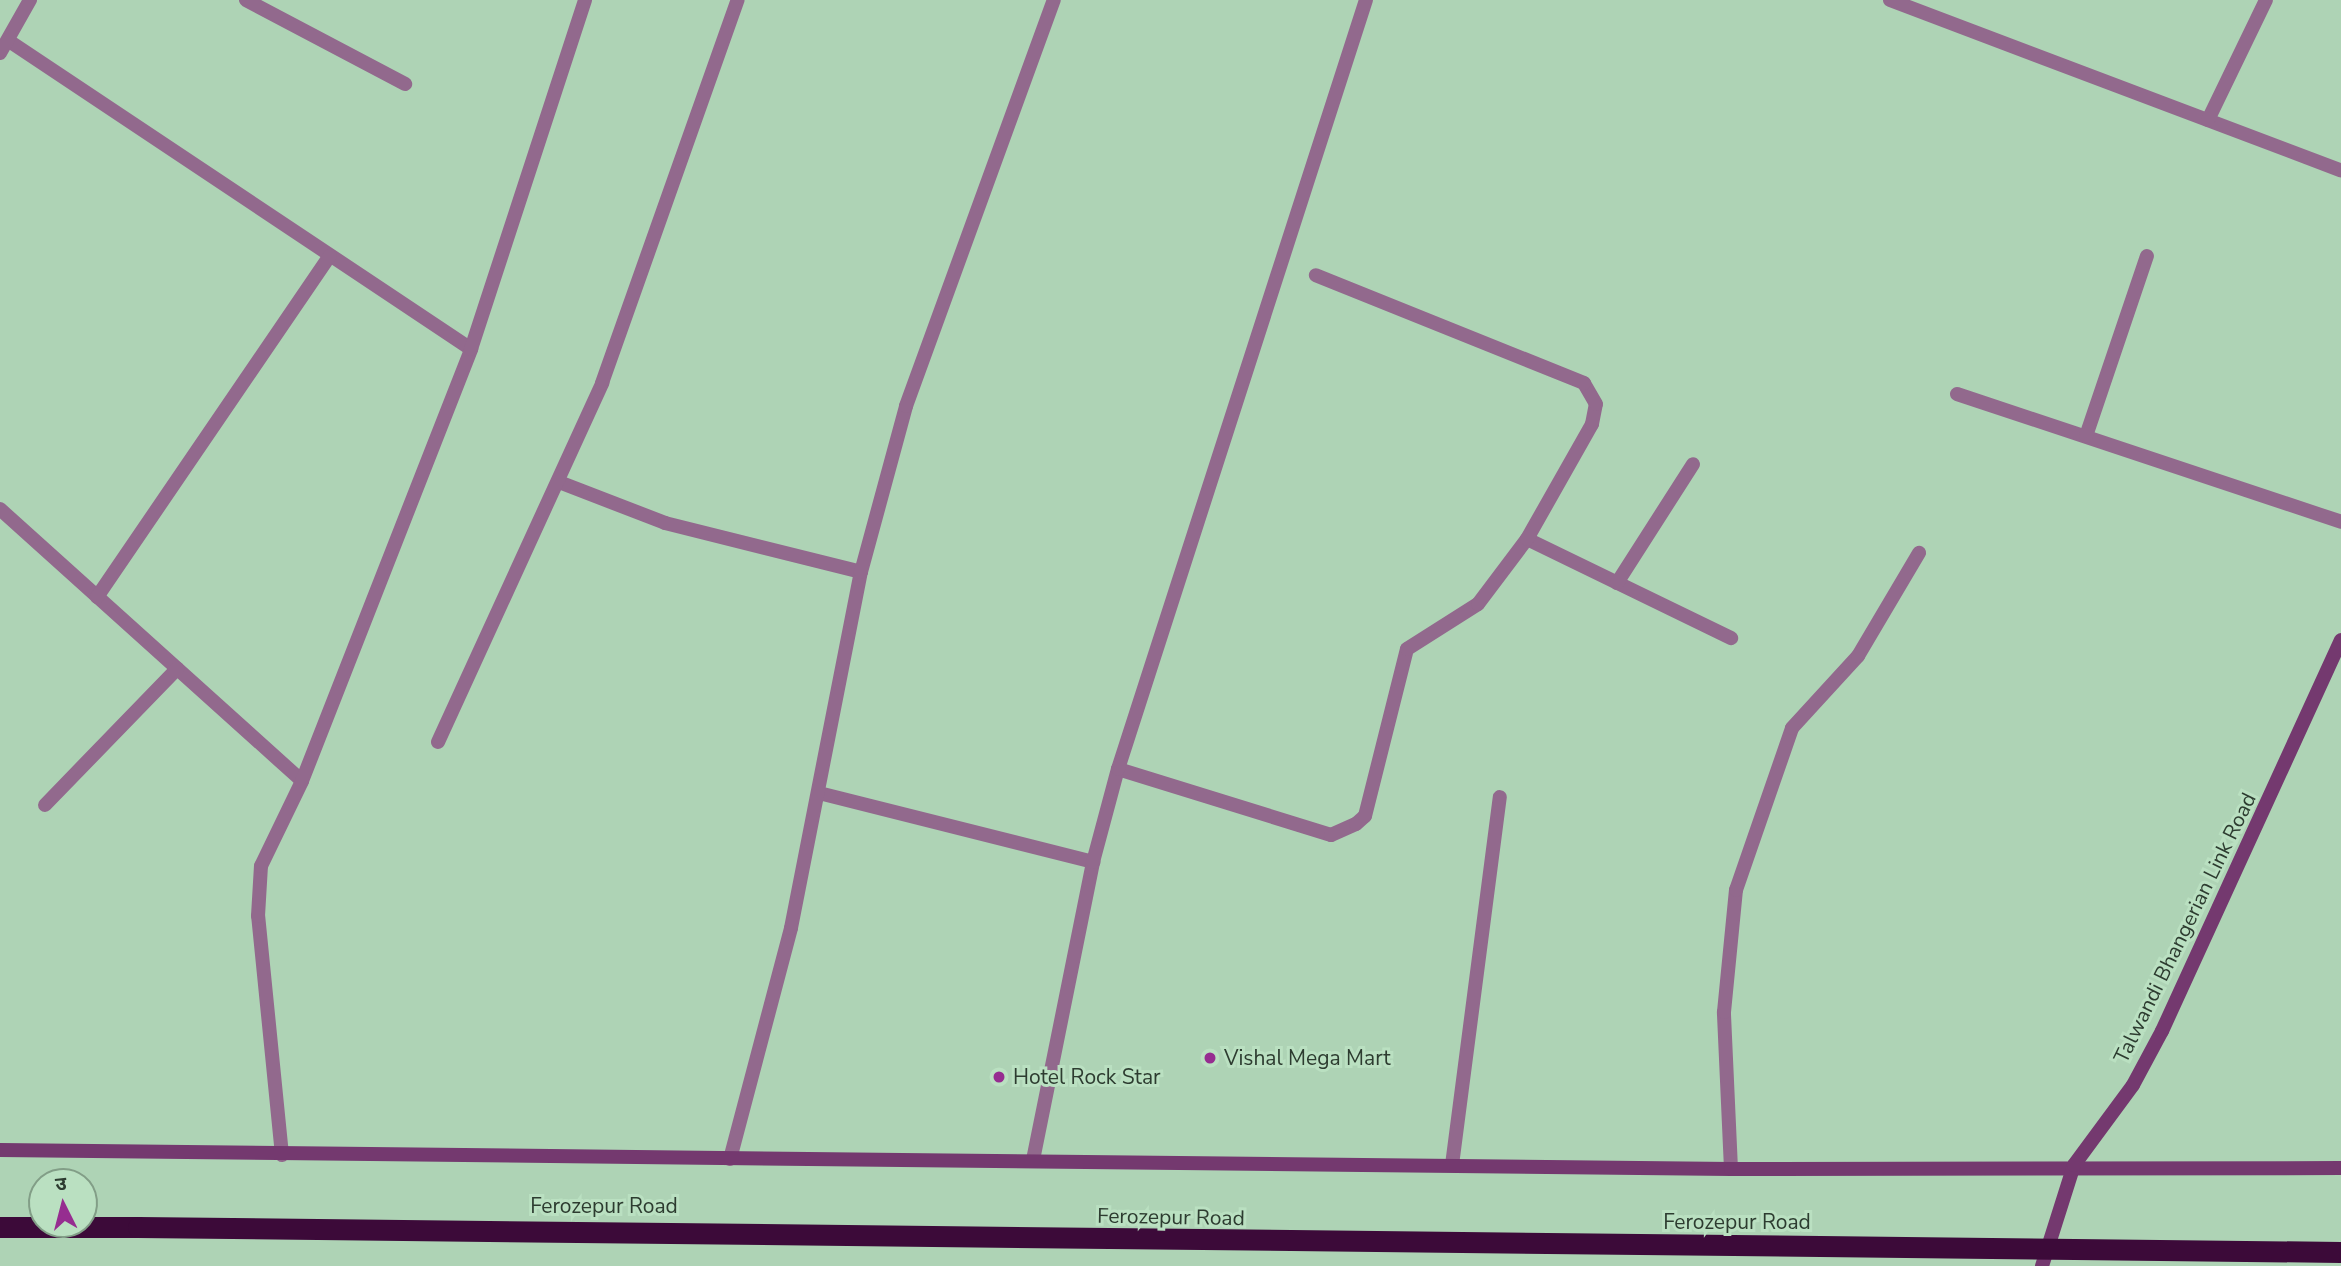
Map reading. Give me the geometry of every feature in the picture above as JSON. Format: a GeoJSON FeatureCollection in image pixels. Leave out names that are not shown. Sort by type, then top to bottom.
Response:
{"type":"FeatureCollection","features":[{"type":"Feature","properties":{"kind":"highway","name":"Ferozepur Road"},"geometry":{"type":"LineString","coordinates":[[0,1227],[2341,1252]]}},
{"type":"Feature","properties":{"kind":"street"},"geometry":{"type":"LineString","coordinates":[[30,0],[5,47],[471,349]]}},
{"type":"Feature","properties":{"kind":"street"},"geometry":{"type":"LineString","coordinates":[[246,0],[405,85]]}},
{"type":"Feature","properties":{"kind":"street"},"geometry":{"type":"LineString","coordinates":[[282,1155],[257,892],[261,866],[302,781],[471,349],[585,0]]}},
{"type":"Feature","properties":{"kind":"street"},"geometry":{"type":"LineString","coordinates":[[438,741],[559,482],[602,383],[738,0]]}},
{"type":"Feature","properties":{"kind":"street"},"geometry":{"type":"LineString","coordinates":[[730,1159],[819,793],[861,572],[914,377],[1054,0]]}},
{"type":"Feature","properties":{"kind":"street"},"geometry":{"type":"LineString","coordinates":[[1033,1160],[1093,862],[1118,769],[1366,0]]}},
{"type":"Feature","properties":{"kind":"street"},"geometry":{"type":"LineString","coordinates":[[1890,0],[1923,15],[2341,170]]}},
{"type":"Feature","properties":{"kind":"street"},"geometry":{"type":"LineString","coordinates":[[1923,15],[1930,0]]}},
{"type":"Feature","properties":{"kind":"street"},"geometry":{"type":"LineString","coordinates":[[2208,120],[2266,0]]}},
{"type":"Feature","properties":{"kind":"street"},"geometry":{"type":"LineString","coordinates":[[97,597],[330,256]]}},
{"type":"Feature","properties":{"kind":"street"},"geometry":{"type":"LineString","coordinates":[[2086,436],[2147,256]]}},
{"type":"Feature","properties":{"kind":"street"},"geometry":{"type":"LineString","coordinates":[[1118,769],[1331,835],[1345,831],[1365,816],[1407,649],[1463,619],[1527,539],[1592,424],[1594,394],[1560,370],[1316,275]]}},
{"type":"Feature","properties":{"kind":"street"},"geometry":{"type":"LineString","coordinates":[[1957,394],[2341,522]]}},
{"type":"Feature","properties":{"kind":"street"},"geometry":{"type":"LineString","coordinates":[[1617,583],[1693,464]]}},
{"type":"Feature","properties":{"kind":"street"},"geometry":{"type":"LineString","coordinates":[[559,482],[665,523],[861,572]]}},
{"type":"Feature","properties":{"kind":"street"},"geometry":{"type":"LineString","coordinates":[[0,509],[302,781]]}},
{"type":"Feature","properties":{"kind":"street"},"geometry":{"type":"LineString","coordinates":[[1527,539],[1731,638]]}},
{"type":"Feature","properties":{"kind":"street"},"geometry":{"type":"LineString","coordinates":[[1731,1169],[1724,1012],[1736,890],[1792,728],[1858,656],[1919,553]]}},
{"type":"Feature","properties":{"kind":"street","name":"Talwandi Bhangerian Link Road"},"geometry":{"type":"LineString","coordinates":[[2042,1266],[2074,1166],[2133,1085],[2162,1031],[2341,640]]}},
{"type":"Feature","properties":{"kind":"street"},"geometry":{"type":"LineString","coordinates":[[45,805],[177,669]]}},
{"type":"Feature","properties":{"kind":"street"},"geometry":{"type":"LineString","coordinates":[[819,793],[1093,862]]}},
{"type":"Feature","properties":{"kind":"street"},"geometry":{"type":"LineString","coordinates":[[1452,1166],[1500,797]]}},
{"type":"Feature","properties":{"kind":"street"},"geometry":{"type":"LineString","coordinates":[[0,1150],[1731,1169],[2074,1166],[2341,1168]]}},
{"type":"Feature","properties":{"kind":"place","name":"Vishal Mega Mart"},"geometry":{"type":"Point","coordinates":[1210,1058]}},
{"type":"Feature","properties":{"kind":"place","name":"Hotel Rock Star"},"geometry":{"type":"Point","coordinates":[999,1077]}}]}
